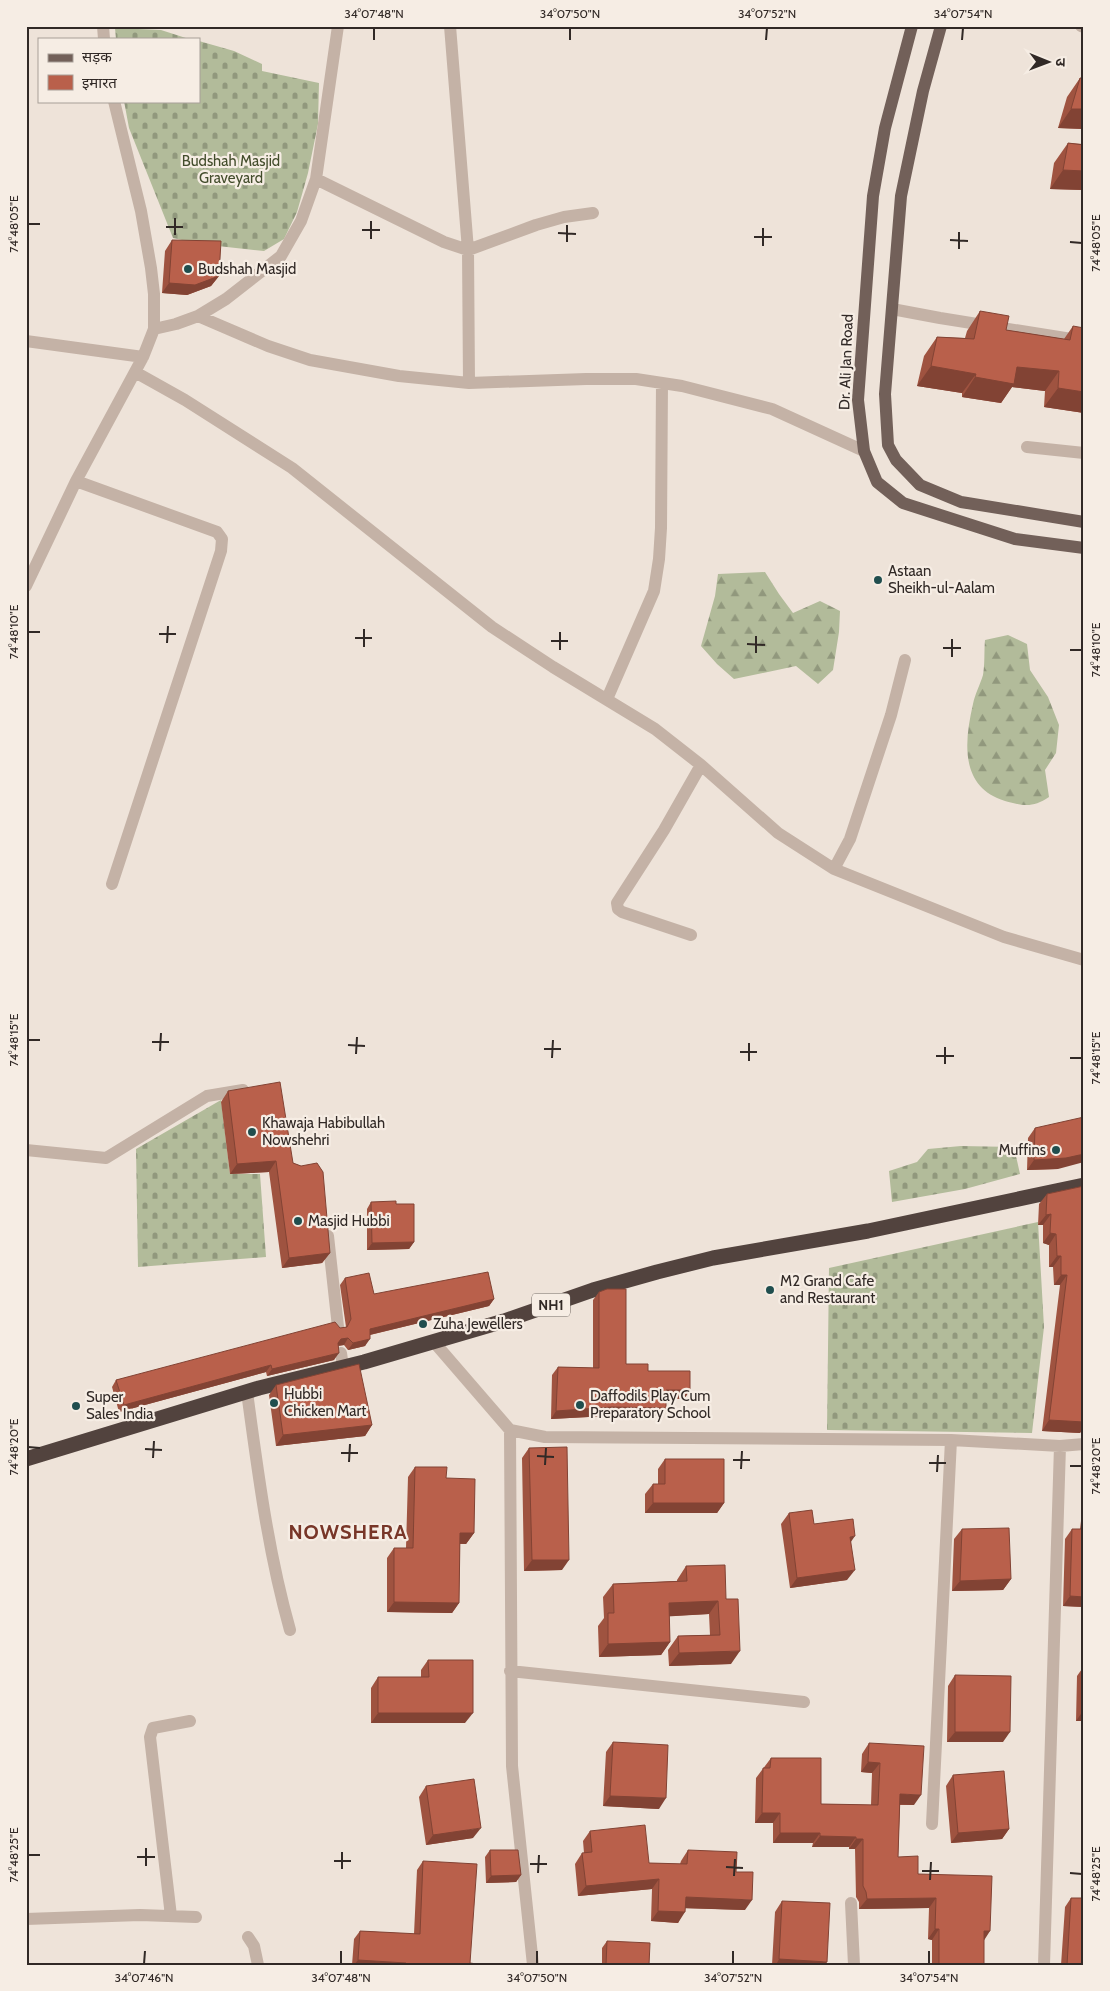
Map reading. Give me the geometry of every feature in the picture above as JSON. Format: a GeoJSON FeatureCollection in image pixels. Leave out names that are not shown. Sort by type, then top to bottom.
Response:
{"type":"FeatureCollection","features":[{"type":"Feature","properties":{"kind":"highway","name":"NH1"},"geometry":{"type":"LineString","coordinates":[[26,1458],[247,1392],[342,1360],[434,1342],[519,1317],[593,1290],[703,1260],[868,1232],[1084,1185]]}},
{"type":"Feature","properties":{"kind":"main road","name":"Dr. Ali Jan Road"},"geometry":{"type":"LineString","coordinates":[[912,26],[885,128],[873,196],[858,400],[864,451],[877,482],[903,503],[1015,539],[1084,548]]}},
{"type":"Feature","properties":{"kind":"main road"},"geometry":{"type":"LineString","coordinates":[[941,26],[923,91],[901,196],[885,394],[888,445],[896,460],[920,486],[960,502],[1084,522]]}},
{"type":"Feature","properties":{"kind":"street"},"geometry":{"type":"LineString","coordinates":[[154,329],[198,316],[226,299],[281,256],[301,221],[316,179],[338,26]]}},
{"type":"Feature","properties":{"kind":"street"},"geometry":{"type":"LineString","coordinates":[[450,26],[468,250],[469,383]]}},
{"type":"Feature","properties":{"kind":"street"},"geometry":{"type":"LineString","coordinates":[[26,586],[76,481],[143,357],[154,329],[154,294],[151,268],[141,212],[114,102]]}},
{"type":"Feature","properties":{"kind":"street"},"geometry":{"type":"LineString","coordinates":[[316,179],[444,242],[468,250],[536,224],[564,217],[593,213]]}},
{"type":"Feature","properties":{"kind":"street"},"geometry":{"type":"LineString","coordinates":[[892,309],[1084,342]]}},
{"type":"Feature","properties":{"kind":"street"},"geometry":{"type":"LineString","coordinates":[[198,316],[268,346],[310,360],[399,376],[469,383],[636,379],[682,386],[772,409],[864,451]]}},
{"type":"Feature","properties":{"kind":"street"},"geometry":{"type":"LineString","coordinates":[[26,342],[143,357]]}},
{"type":"Feature","properties":{"kind":"street"},"geometry":{"type":"LineString","coordinates":[[135,372],[292,468],[492,628],[655,729],[701,765],[778,833],[834,869],[1004,937],[1084,960]]}},
{"type":"Feature","properties":{"kind":"street"},"geometry":{"type":"LineString","coordinates":[[606,699],[654,591],[661,528],[662,383]]}},
{"type":"Feature","properties":{"kind":"street"},"geometry":{"type":"LineString","coordinates":[[1027,447],[1084,453]]}},
{"type":"Feature","properties":{"kind":"street"},"geometry":{"type":"LineString","coordinates":[[76,481],[217,532],[222,539],[222,551],[112,884]]}},
{"type":"Feature","properties":{"kind":"street"},"geometry":{"type":"LineString","coordinates":[[834,869],[850,840],[891,715],[905,660]]}},
{"type":"Feature","properties":{"kind":"street"},"geometry":{"type":"LineString","coordinates":[[691,935],[622,912],[618,909],[618,903],[664,830],[701,765]]}},
{"type":"Feature","properties":{"kind":"street"},"geometry":{"type":"LineString","coordinates":[[26,1150],[106,1158],[207,1096],[253,1088]]}},
{"type":"Feature","properties":{"kind":"street"},"geometry":{"type":"LineString","coordinates":[[328,1226],[332,1283],[338,1327]]}},
{"type":"Feature","properties":{"kind":"street"},"geometry":{"type":"LineString","coordinates":[[434,1342],[510,1430],[545,1438],[951,1440],[1060,1446],[1084,1444]]}},
{"type":"Feature","properties":{"kind":"street"},"geometry":{"type":"LineString","coordinates":[[247,1392],[262,1501],[273,1562],[290,1630]]}},
{"type":"Feature","properties":{"kind":"street"},"geometry":{"type":"LineString","coordinates":[[510,1430],[512,1766],[533,1965]]}},
{"type":"Feature","properties":{"kind":"street"},"geometry":{"type":"LineString","coordinates":[[932,1824],[951,1440]]}},
{"type":"Feature","properties":{"kind":"street"},"geometry":{"type":"LineString","coordinates":[[1044,1965],[1060,1446]]}},
{"type":"Feature","properties":{"kind":"street"},"geometry":{"type":"LineString","coordinates":[[510,1671],[804,1702]]}},
{"type":"Feature","properties":{"kind":"street"},"geometry":{"type":"LineString","coordinates":[[171,1916],[150,1737],[153,1728],[190,1721]]}},
{"type":"Feature","properties":{"kind":"street"},"geometry":{"type":"LineString","coordinates":[[851,1903],[854,1965]]}},
{"type":"Feature","properties":{"kind":"street"},"geometry":{"type":"LineString","coordinates":[[26,1919],[196,1917]]}},
{"type":"Feature","properties":{"kind":"street"},"geometry":{"type":"LineString","coordinates":[[248,1937],[254,1946],[258,1965]]}},
{"type":"Feature","properties":{"kind":"green space"},"geometry":{"type":"Polygon","coordinates":[[[115,28],[161,30],[186,38],[116,38],[115,28]]]}},
{"type":"Feature","properties":{"kind":"green space","name":"Budshah Masjid Graveyard"},"geometry":{"type":"Polygon","coordinates":[[[200,41],[234,51],[262,64],[262,71],[319,83],[318,124],[308,173],[297,212],[284,239],[264,251],[200,244],[173,238],[129,128],[124,102],[200,102],[200,41]]]}},
{"type":"Feature","properties":{"kind":"green space"},"geometry":{"type":"Polygon","coordinates":[[[765,572],[793,613],[820,601],[840,611],[833,670],[818,684],[796,666],[734,679],[701,646],[715,596],[718,574],[765,572]]]}},
{"type":"Feature","properties":{"kind":"green space"},"geometry":{"type":"Polygon","coordinates":[[[1008,635],[1027,644],[1030,670],[1048,697],[1059,725],[1056,753],[1045,770],[1049,797],[1038,803],[1028,805],[1005,801],[990,794],[980,785],[973,774],[967,748],[974,700],[983,675],[985,640],[1008,635]]]}},
{"type":"Feature","properties":{"kind":"green space"},"geometry":{"type":"Polygon","coordinates":[[[221,1100],[230,1174],[260,1174],[266,1257],[138,1267],[136,1149],[221,1100]]]}},
{"type":"Feature","properties":{"kind":"green space"},"geometry":{"type":"Polygon","coordinates":[[[961,1146],[1014,1147],[1020,1174],[965,1189],[892,1202],[889,1171],[917,1162],[928,1149],[961,1146]]]}},
{"type":"Feature","properties":{"kind":"green space"},"geometry":{"type":"Polygon","coordinates":[[[1038,1222],[1044,1327],[1032,1433],[827,1430],[829,1268],[1038,1222]]]}},
{"type":"Feature","properties":{"kind":"building"},"geometry":{"type":"Polygon","coordinates":[[[1080,78],[1084,78],[1084,109],[1071,109],[1080,78]]]}},
{"type":"Feature","properties":{"kind":"building"},"geometry":{"type":"Polygon","coordinates":[[[1068,143],[1084,145],[1084,171],[1063,170],[1068,143]]]}},
{"type":"Feature","properties":{"kind":"building","name":"Budshah Masjid"},"geometry":{"type":"Polygon","coordinates":[[[172,240],[221,241],[219,276],[195,285],[169,283],[172,240]]]}},
{"type":"Feature","properties":{"kind":"building"},"geometry":{"type":"Polygon","coordinates":[[[980,311],[1009,316],[1006,330],[1070,340],[1073,326],[1084,328],[1084,392],[1058,388],[1059,371],[1017,367],[1014,384],[975,377],[976,374],[931,366],[937,337],[974,339],[980,311]]]}},
{"type":"Feature","properties":{"kind":"building"},"geometry":{"type":"Polygon","coordinates":[[[280,1082],[293,1163],[301,1166],[317,1163],[323,1172],[330,1253],[289,1258],[276,1161],[237,1164],[228,1091],[280,1082]]]}},
{"type":"Feature","properties":{"kind":"building","name":"Muffins"},"geometry":{"type":"Polygon","coordinates":[[[1084,1117],[1084,1154],[1066,1158],[1034,1160],[1035,1128],[1084,1117]]]}},
{"type":"Feature","properties":{"kind":"building"},"geometry":{"type":"Polygon","coordinates":[[[1084,1186],[1084,1422],[1049,1420],[1067,1275],[1061,1275],[1061,1256],[1057,1256],[1056,1234],[1050,1233],[1051,1214],[1046,1215],[1047,1194],[1084,1186]]]}},
{"type":"Feature","properties":{"kind":"building"},"geometry":{"type":"Polygon","coordinates":[[[396,1201],[396,1204],[414,1204],[414,1242],[372,1243],[371,1202],[396,1201]]]}},
{"type":"Feature","properties":{"kind":"building"},"geometry":{"type":"Polygon","coordinates":[[[488,1272],[494,1299],[370,1329],[370,1339],[353,1343],[348,1338],[341,1339],[338,1343],[339,1353],[272,1369],[271,1365],[124,1405],[116,1380],[335,1322],[340,1328],[347,1327],[351,1319],[345,1278],[369,1273],[374,1294],[488,1272]]]}},
{"type":"Feature","properties":{"kind":"building"},"geometry":{"type":"Polygon","coordinates":[[[607,1289],[626,1289],[626,1364],[648,1364],[648,1371],[690,1371],[690,1390],[666,1390],[666,1408],[612,1407],[556,1411],[558,1367],[599,1368],[599,1292],[607,1289]]]}},
{"type":"Feature","properties":{"kind":"building"},"geometry":{"type":"Polygon","coordinates":[[[359,1364],[372,1425],[283,1435],[276,1385],[359,1364]]]}},
{"type":"Feature","properties":{"kind":"building"},"geometry":{"type":"Polygon","coordinates":[[[567,1447],[569,1560],[532,1560],[529,1448],[567,1447]]]}},
{"type":"Feature","properties":{"kind":"building"},"geometry":{"type":"Polygon","coordinates":[[[665,1459],[724,1459],[724,1503],[653,1503],[653,1484],[665,1484],[665,1459]]]}},
{"type":"Feature","properties":{"kind":"building"},"geometry":{"type":"Polygon","coordinates":[[[415,1467],[447,1467],[446,1478],[475,1479],[474,1533],[460,1533],[459,1603],[394,1602],[394,1548],[413,1548],[415,1467]]]}},
{"type":"Feature","properties":{"kind":"building"},"geometry":{"type":"Polygon","coordinates":[[[812,1510],[814,1524],[853,1519],[855,1536],[850,1537],[855,1570],[797,1578],[789,1513],[812,1510]]]}},
{"type":"Feature","properties":{"kind":"building"},"geometry":{"type":"Polygon","coordinates":[[[1009,1528],[1011,1579],[960,1581],[962,1529],[1009,1528]]]}},
{"type":"Feature","properties":{"kind":"building"},"geometry":{"type":"Polygon","coordinates":[[[1072,1529],[1084,1529],[1084,1597],[1070,1596],[1072,1529]]]}},
{"type":"Feature","properties":{"kind":"building"},"geometry":{"type":"Polygon","coordinates":[[[725,1565],[726,1599],[738,1599],[740,1651],[679,1653],[678,1636],[720,1635],[718,1601],[669,1603],[670,1642],[608,1644],[608,1613],[614,1613],[613,1584],[687,1581],[686,1566],[725,1565]]]}},
{"type":"Feature","properties":{"kind":"building"},"geometry":{"type":"Polygon","coordinates":[[[428,1660],[473,1660],[473,1713],[378,1713],[378,1677],[429,1677],[428,1660]]]}},
{"type":"Feature","properties":{"kind":"building"},"geometry":{"type":"Polygon","coordinates":[[[955,1675],[1011,1676],[1010,1732],[955,1732],[955,1675]]]}},
{"type":"Feature","properties":{"kind":"building"},"geometry":{"type":"Polygon","coordinates":[[[1084,1678],[1084,1711],[1083,1711],[1084,1678]]]}},
{"type":"Feature","properties":{"kind":"building"},"geometry":{"type":"Polygon","coordinates":[[[613,1742],[668,1745],[666,1798],[610,1796],[613,1742]]]}},
{"type":"Feature","properties":{"kind":"building"},"geometry":{"type":"Polygon","coordinates":[[[869,1743],[924,1746],[921,1795],[900,1794],[898,1857],[918,1856],[918,1874],[992,1876],[990,1931],[984,1931],[984,1965],[939,1965],[939,1929],[935,1929],[936,1898],[867,1899],[863,1886],[863,1839],[856,1839],[856,1837],[820,1836],[820,1833],[780,1833],[780,1813],[762,1813],[763,1768],[770,1768],[771,1758],[821,1758],[821,1804],[878,1805],[880,1763],[868,1762],[869,1743]]]}},
{"type":"Feature","properties":{"kind":"building"},"geometry":{"type":"Polygon","coordinates":[[[1004,1771],[1009,1829],[958,1833],[953,1775],[1004,1771]]]}},
{"type":"Feature","properties":{"kind":"building"},"geometry":{"type":"Polygon","coordinates":[[[474,1779],[481,1828],[433,1835],[426,1786],[474,1779]]]}},
{"type":"Feature","properties":{"kind":"building"},"geometry":{"type":"Polygon","coordinates":[[[645,1825],[649,1863],[687,1864],[688,1850],[737,1852],[736,1872],[753,1872],[752,1900],[686,1897],[685,1912],[658,1911],[659,1879],[586,1886],[582,1853],[592,1852],[590,1831],[645,1825]]]}},
{"type":"Feature","properties":{"kind":"building"},"geometry":{"type":"Polygon","coordinates":[[[490,1850],[518,1850],[521,1875],[491,1876],[490,1850]]]}},
{"type":"Feature","properties":{"kind":"building"},"geometry":{"type":"Polygon","coordinates":[[[423,1861],[477,1864],[470,1963],[484,1965],[406,1965],[406,1963],[358,1960],[360,1931],[420,1934],[423,1861]]]}},
{"type":"Feature","properties":{"kind":"building"},"geometry":{"type":"Polygon","coordinates":[[[1071,1898],[1084,1898],[1084,1965],[1067,1965],[1071,1898]]]}},
{"type":"Feature","properties":{"kind":"building"},"geometry":{"type":"Polygon","coordinates":[[[782,1901],[830,1903],[827,1962],[779,1959],[782,1901]]]}},
{"type":"Feature","properties":{"kind":"building"},"geometry":{"type":"Polygon","coordinates":[[[607,1941],[650,1943],[649,1965],[606,1965],[607,1941]]]}},
{"type":"Feature","properties":{"kind":"place","name":"Budshah Masjid"},"geometry":{"type":"Point","coordinates":[188,269]}},
{"type":"Feature","properties":{"kind":"place","name":"Astaan Sheikh-ul-Aalam"},"geometry":{"type":"Point","coordinates":[878,580]}},
{"type":"Feature","properties":{"kind":"place","name":"Khawaja Habibullah Nowshehri"},"geometry":{"type":"Point","coordinates":[252,1132]}},
{"type":"Feature","properties":{"kind":"place","name":"Muffins"},"geometry":{"type":"Point","coordinates":[1056,1150]}},
{"type":"Feature","properties":{"kind":"place","name":"Masjid Hubbi"},"geometry":{"type":"Point","coordinates":[298,1221]}},
{"type":"Feature","properties":{"kind":"place","name":"M2 Grand Cafe and Restaurant"},"geometry":{"type":"Point","coordinates":[770,1290]}},
{"type":"Feature","properties":{"kind":"place","name":"Zuha Jewellers"},"geometry":{"type":"Point","coordinates":[423,1324]}},
{"type":"Feature","properties":{"kind":"place","name":"Hubbi Chicken Mart"},"geometry":{"type":"Point","coordinates":[274,1403]}},
{"type":"Feature","properties":{"kind":"place","name":"Daffodils Play Cum Preparatory School"},"geometry":{"type":"Point","coordinates":[580,1405]}},
{"type":"Feature","properties":{"kind":"place","name":"Super Sales India"},"geometry":{"type":"Point","coordinates":[76,1406]}},
{"type":"Feature","properties":{"kind":"district","name":"NOWSHERA"},"geometry":{"type":"Point","coordinates":[348,1532]}}]}
